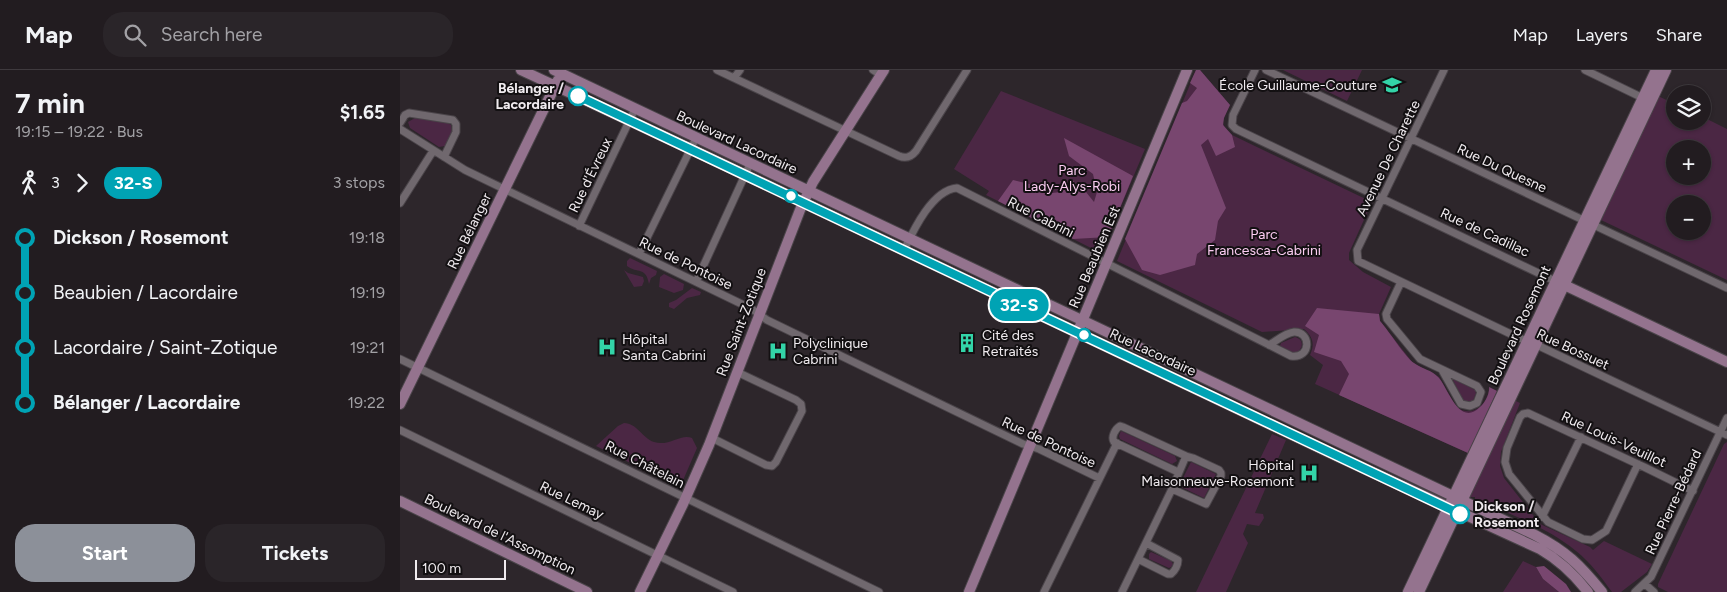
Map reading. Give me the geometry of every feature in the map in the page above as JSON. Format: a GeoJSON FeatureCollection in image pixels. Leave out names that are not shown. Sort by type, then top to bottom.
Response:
{"type":"FeatureCollection","features":[{"type":"Feature","properties":{"kind":"main road","name":"Boulevard Lacordaire"},"geometry":{"type":"LineString","coordinates":[[521,70],[904,250]]}},
{"type":"Feature","properties":{"kind":"main road","name":"Rue Beaubien Est"},"geometry":{"type":"LineString","coordinates":[[969,592],[1187,70]]}},
{"type":"Feature","properties":{"kind":"main road","name":"Boulevard Rosemont"},"geometry":{"type":"LineString","coordinates":[[1647,99],[1656,70]]}},
{"type":"Feature","properties":{"kind":"main road","name":"Boulevard Rosemont"},"geometry":{"type":"LineString","coordinates":[[1419,592],[1457,498],[1559,282],[1647,99],[1666,70]]}},
{"type":"Feature","properties":{"kind":"main road","name":"Boulevard Lacordaire"},"geometry":{"type":"LineString","coordinates":[[559,71],[909,239]]}},
{"type":"Feature","properties":{"kind":"main road","name":"Rue Bélanger"},"geometry":{"type":"LineString","coordinates":[[400,404],[555,85],[559,71]]}},
{"type":"Feature","properties":{"kind":"main road","name":"Rue Saint-Zotique"},"geometry":{"type":"LineString","coordinates":[[640,592],[686,499],[712,438],[808,191],[879,72]]}},
{"type":"Feature","properties":{"kind":"main road","name":"Rue Lacordaire"},"geometry":{"type":"LineString","coordinates":[[909,239],[1554,545],[1576,562],[1602,592]]}},
{"type":"Feature","properties":{"kind":"main road","name":"Rue Lacordaire"},"geometry":{"type":"LineString","coordinates":[[904,250],[1335,455],[1551,555],[1569,570],[1588,592]]}},
{"type":"Feature","properties":{"kind":"main road","name":"Rue de Cadillac"},"geometry":{"type":"LineString","coordinates":[[1559,282],[1727,362]]}},
{"type":"Feature","properties":{"kind":"main road"},"geometry":{"type":"LineString","coordinates":[[1335,455],[1340,443]]}},
{"type":"Feature","properties":{"kind":"main road","name":"Boulevard de l'Assomption"},"geometry":{"type":"LineString","coordinates":[[400,500],[587,592]]}},
{"type":"Feature","properties":{"kind":"main road","name":"Boulevard Rosemont"},"geometry":{"type":"LineString","coordinates":[[1408,592],[1452,510]]}},
{"type":"Feature","properties":{"kind":"street"},"geometry":{"type":"LineString","coordinates":[[717,70],[905,158],[911,156],[916,151],[967,70]]}},
{"type":"Feature","properties":{"kind":"street"},"geometry":{"type":"LineString","coordinates":[[734,78],[740,70]]}},
{"type":"Feature","properties":{"kind":"street","name":"Rue de Cadillac"},"geometry":{"type":"LineString","coordinates":[[1255,70],[1233,115],[1232,125],[1240,132],[1559,282]]}},
{"type":"Feature","properties":{"kind":"street","name":"Rue Du Quesne"},"geometry":{"type":"LineString","coordinates":[[1266,70],[1727,288]]}},
{"type":"Feature","properties":{"kind":"street"},"geometry":{"type":"LineString","coordinates":[[1276,70],[1405,131],[1409,130]]}},
{"type":"Feature","properties":{"kind":"street","name":"Avenue De Charette"},"geometry":{"type":"LineString","coordinates":[[1356,258],[1357,250],[1444,70]]}},
{"type":"Feature","properties":{"kind":"street"},"geometry":{"type":"LineString","coordinates":[[1585,70],[1647,99]]}},
{"type":"Feature","properties":{"kind":"street","name":"Rue d'Évreux"},"geometry":{"type":"LineString","coordinates":[[580,226],[635,109]]}},
{"type":"Feature","properties":{"kind":"street"},"geometry":{"type":"LineString","coordinates":[[400,123],[405,115],[410,113],[453,120],[456,124],[456,132],[444,157]]}},
{"type":"Feature","properties":{"kind":"street","name":"Rue de Pontoise"},"geometry":{"type":"LineString","coordinates":[[400,129],[465,170],[696,282],[759,314],[767,320],[1099,478]]}},
{"type":"Feature","properties":{"kind":"street"},"geometry":{"type":"LineString","coordinates":[[638,254],[696,138]]}},
{"type":"Feature","properties":{"kind":"street"},"geometry":{"type":"LineString","coordinates":[[400,203],[433,151]]}},
{"type":"Feature","properties":{"kind":"street"},"geometry":{"type":"LineString","coordinates":[[696,282],[750,164]]}},
{"type":"Feature","properties":{"kind":"street","name":"Rue Cabrini"},"geometry":{"type":"LineString","coordinates":[[904,250],[920,219],[931,205],[948,190],[956,188],[1106,264],[1269,345],[1294,356],[1299,356],[1305,351],[1307,342],[1303,335],[1295,332],[1269,345]]}},
{"type":"Feature","properties":{"kind":"street","name":"Rue Bossuet"},"geometry":{"type":"LineString","coordinates":[[1356,258],[1361,263],[1400,282],[1723,433]]}},
{"type":"Feature","properties":{"kind":"street"},"geometry":{"type":"LineString","coordinates":[[1400,282],[1386,314],[1387,320],[1418,357],[1479,387],[1481,396],[1477,403],[1470,406],[1461,404],[1442,370]]}},
{"type":"Feature","properties":{"kind":"street","name":"Rue Châtelain"},"geometry":{"type":"LineString","coordinates":[[400,358],[879,592]]}},
{"type":"Feature","properties":{"kind":"street"},"geometry":{"type":"LineString","coordinates":[[712,438],[766,465],[772,466],[776,462],[802,411],[801,404],[796,400],[737,372]]}},
{"type":"Feature","properties":{"kind":"street","name":"Rue Louis-Veuillot"},"geometry":{"type":"LineString","coordinates":[[1542,517],[1506,470],[1507,448],[1520,417],[1525,413],[1530,413],[1693,491]]}},
{"type":"Feature","properties":{"kind":"street","name":"Rue Pierre-Bédard"},"geometry":{"type":"LineString","coordinates":[[1635,592],[1651,577],[1723,433],[1727,418]]}},
{"type":"Feature","properties":{"kind":"street"},"geometry":{"type":"LineString","coordinates":[[1172,490],[1206,504],[1221,476],[1219,470],[1120,426],[1116,428],[1113,437],[1114,442],[1178,472]]}},
{"type":"Feature","properties":{"kind":"street","name":"Rue Lemay"},"geometry":{"type":"LineString","coordinates":[[400,430],[733,592]]}},
{"type":"Feature","properties":{"kind":"street"},"geometry":{"type":"LineString","coordinates":[[1581,437],[1542,517],[1553,526],[1583,539],[1590,541],[1595,539],[1607,528],[1638,464]]}},
{"type":"Feature","properties":{"kind":"street"},"geometry":{"type":"LineString","coordinates":[[1044,592],[1117,443]]}},
{"type":"Feature","properties":{"kind":"street"},"geometry":{"type":"LineString","coordinates":[[1122,592],[1172,490],[1186,456]]}},
{"type":"Feature","properties":{"kind":"street"},"geometry":{"type":"LineString","coordinates":[[1138,559],[1168,574],[1174,572],[1178,560],[1146,543]]}},
{"type":"Feature","properties":{"kind":"street"},"geometry":{"type":"LineString","coordinates":[[1644,584],[1654,592]]}},
{"type":"Feature","properties":{"kind":"green space","name":"Parc Francesca-Cabrini"},"geometry":{"type":"Polygon","coordinates":[[[1196,70],[1200,70],[1230,105],[1225,114],[1223,124],[1232,135],[1372,202],[1349,253],[1349,260],[1363,272],[1391,287],[1379,314],[1380,321],[1413,363],[1439,377],[1456,407],[1462,410],[1473,410],[1483,404],[1489,387],[1497,391],[1468,453],[1315,384],[1323,365],[1310,355],[1312,341],[1304,329],[1262,332],[1117,261],[1196,70]]]}},
{"type":"Feature","properties":{"kind":"green space"},"geometry":{"type":"Polygon","coordinates":[[[1283,70],[1362,70],[1347,101],[1283,70]]]}},
{"type":"Feature","properties":{"kind":"green space","name":"Parc Lady-Alys-Robi"},"geometry":{"type":"Polygon","coordinates":[[[1001,91],[1145,149],[1102,251],[1099,252],[986,195],[989,191],[954,169],[1001,91]]]}},
{"type":"Feature","properties":{"kind":"green space"},"geometry":{"type":"Polygon","coordinates":[[[1658,96],[1666,100],[1666,130],[1711,130],[1711,121],[1727,129],[1727,280],[1601,220],[1658,96]]]}},
{"type":"Feature","properties":{"kind":"green space"},"geometry":{"type":"Polygon","coordinates":[[[415,118],[447,122],[451,125],[452,132],[445,146],[439,147],[410,128],[408,122],[415,118]]]}},
{"type":"Feature","properties":{"kind":"green space"},"geometry":{"type":"Polygon","coordinates":[[[630,258],[657,271],[649,284],[646,275],[627,266],[627,261],[630,258]]]}},
{"type":"Feature","properties":{"kind":"green space"},"geometry":{"type":"Polygon","coordinates":[[[624,270],[643,277],[642,286],[634,287],[624,270]]]}},
{"type":"Feature","properties":{"kind":"green space"},"geometry":{"type":"Polygon","coordinates":[[[664,274],[684,284],[683,290],[674,293],[659,287],[660,277],[664,274]]]}},
{"type":"Feature","properties":{"kind":"green space"},"geometry":{"type":"Polygon","coordinates":[[[692,288],[701,292],[700,295],[687,298],[674,309],[669,307],[669,303],[692,288]]]}},
{"type":"Feature","properties":{"kind":"green space"},"geometry":{"type":"Polygon","coordinates":[[[1295,337],[1300,339],[1302,343],[1298,352],[1291,352],[1280,346],[1281,343],[1295,337]]]}},
{"type":"Feature","properties":{"kind":"green space"},"geometry":{"type":"Polygon","coordinates":[[[1452,378],[1475,390],[1476,393],[1473,401],[1463,400],[1452,378]]]}},
{"type":"Feature","properties":{"kind":"green space"},"geometry":{"type":"Polygon","coordinates":[[[1514,400],[1520,403],[1501,452],[1500,466],[1504,478],[1540,524],[1593,550],[1604,541],[1652,564],[1647,572],[1621,592],[1612,592],[1586,560],[1565,542],[1527,522],[1475,499],[1475,497],[1470,497],[1514,400]]]}},
{"type":"Feature","properties":{"kind":"green space"},"geometry":{"type":"Polygon","coordinates":[[[624,423],[632,425],[654,442],[665,443],[684,437],[692,438],[697,448],[681,485],[677,486],[596,446],[624,423]]]}},
{"type":"Feature","properties":{"kind":"green space"},"geometry":{"type":"Polygon","coordinates":[[[1121,431],[1175,456],[1177,461],[1172,464],[1120,439],[1121,431]]]}},
{"type":"Feature","properties":{"kind":"green space"},"geometry":{"type":"Polygon","coordinates":[[[1272,434],[1286,440],[1255,513],[1263,514],[1264,518],[1259,526],[1247,524],[1243,534],[1248,543],[1226,592],[1196,592],[1272,434]]]}},
{"type":"Feature","properties":{"kind":"green space"},"geometry":{"type":"Polygon","coordinates":[[[1727,442],[1727,592],[1668,592],[1658,587],[1658,584],[1724,444],[1727,442]]]}},
{"type":"Feature","properties":{"kind":"green space"},"geometry":{"type":"Polygon","coordinates":[[[1191,462],[1216,474],[1204,498],[1179,486],[1191,462]]]}},
{"type":"Feature","properties":{"kind":"green space"},"geometry":{"type":"Polygon","coordinates":[[[1151,552],[1171,561],[1173,564],[1169,568],[1149,559],[1151,552]]]}},
{"type":"Feature","properties":{"kind":"green space"},"geometry":{"type":"Polygon","coordinates":[[[1523,561],[1536,567],[1543,579],[1559,592],[1503,592],[1523,561]]]}},
{"type":"Feature","properties":{"kind":"shaded area"},"geometry":{"type":"Polygon","coordinates":[[[1196,70],[1200,70],[1230,105],[1223,125],[1232,135],[1235,147],[1216,156],[1208,139],[1201,145],[1226,208],[1218,221],[1215,240],[1197,254],[1195,265],[1160,275],[1142,270],[1125,239],[1182,103],[1187,101],[1197,88],[1190,83],[1196,70]]]}},
{"type":"Feature","properties":{"kind":"shaded area"},"geometry":{"type":"Polygon","coordinates":[[[1064,138],[1133,176],[1108,237],[1073,239],[998,201],[1013,180],[1041,187],[1052,193],[1061,192],[1071,179],[1094,202],[1097,192],[1093,174],[1069,156],[1064,138]]]}},
{"type":"Feature","properties":{"kind":"shaded area"},"geometry":{"type":"Polygon","coordinates":[[[1317,308],[1379,314],[1380,321],[1410,360],[1436,375],[1455,404],[1466,413],[1473,412],[1482,405],[1488,395],[1489,387],[1497,391],[1468,453],[1339,395],[1349,374],[1341,361],[1314,352],[1319,335],[1305,326],[1317,308]]]}},
{"type":"Feature","properties":{"kind":"shaded area"},"geometry":{"type":"Polygon","coordinates":[[[1544,566],[1566,584],[1571,592],[1559,592],[1543,579],[1536,567],[1544,566]]]}},
{"type":"Feature","properties":{"kind":"bus line","name":"32-S"},"geometry":{"type":"LineString","coordinates":[[578,96],[1460,514]]}},
{"type":"Feature","properties":{"kind":"place","name":"École Guillaume-Couture"},"geometry":{"type":"Point","coordinates":[1392,85]}},
{"type":"Feature","properties":{"kind":"place","name":"Bélanger / Lacordaire"},"geometry":{"type":"Point","coordinates":[578,96]}},
{"type":"Feature","properties":{"kind":"place","name":"Cité des Retraités"},"geometry":{"type":"Point","coordinates":[967,343]}},
{"type":"Feature","properties":{"kind":"place","name":"Hôpital Santa Cabrini"},"geometry":{"type":"Point","coordinates":[607,347]}},
{"type":"Feature","properties":{"kind":"place","name":"Polyclinique Cabrini"},"geometry":{"type":"Point","coordinates":[778,351]}},
{"type":"Feature","properties":{"kind":"place","name":"Hôpital Maisonneuve-Rosemont"},"geometry":{"type":"Point","coordinates":[1309,473]}},
{"type":"Feature","properties":{"kind":"place","name":"Dickson / Rosemont"},"geometry":{"type":"Point","coordinates":[1460,514]}}]}
